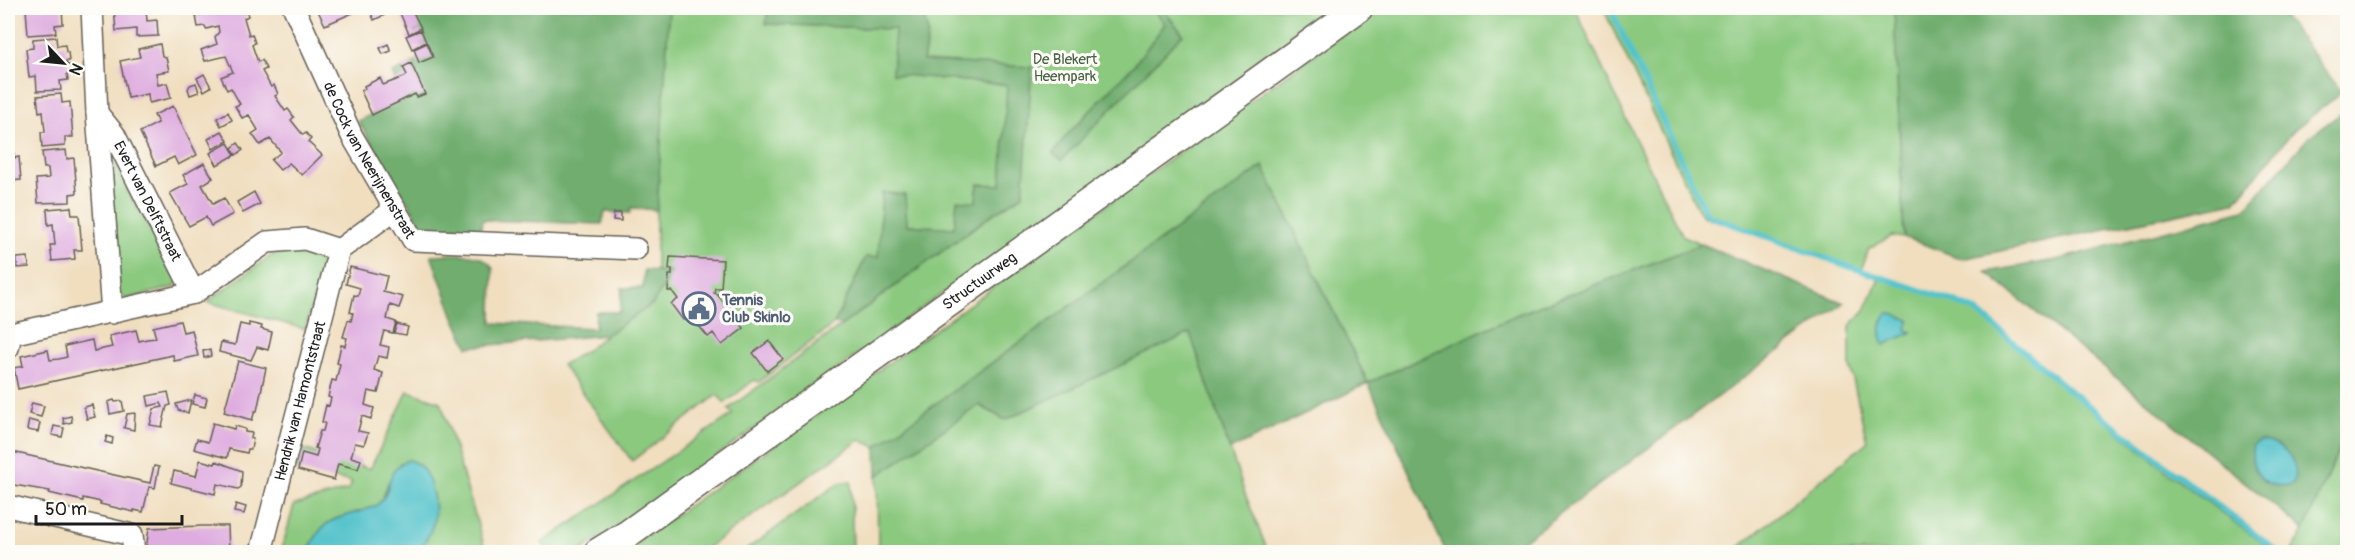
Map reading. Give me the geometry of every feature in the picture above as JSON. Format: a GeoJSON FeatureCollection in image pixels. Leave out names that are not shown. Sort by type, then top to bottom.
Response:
{"type":"FeatureCollection","features":[{"type":"Feature","properties":{"kind":"main road","name":"Structuurweg"},"geometry":{"type":"LineString","coordinates":[[598,552],[639,526],[1359,8]]}},
{"type":"Feature","properties":{"kind":"street","name":"Evert van Delftstraat"},"geometry":{"type":"LineString","coordinates":[[92,8],[96,113],[112,313]]}},
{"type":"Feature","properties":{"kind":"street","name":"de Cock van Neerijnenstraat"},"geometry":{"type":"LineString","coordinates":[[294,8],[352,136],[413,240],[636,249]]}},
{"type":"Feature","properties":{"kind":"street","name":"Evert van Delftstraat"},"geometry":{"type":"LineString","coordinates":[[96,113],[114,134],[194,293]]}},
{"type":"Feature","properties":{"kind":"street"},"geometry":{"type":"LineString","coordinates":[[8,348],[10,334],[194,293],[267,242],[305,239],[339,250],[395,209]]}},
{"type":"Feature","properties":{"kind":"street","name":"Hendrik van Hamontstraat"},"geometry":{"type":"LineString","coordinates":[[261,552],[339,250]]}},
{"type":"Feature","properties":{"kind":"street"},"geometry":{"type":"LineString","coordinates":[[8,506],[132,535],[134,552]]}},
{"type":"Feature","properties":{"kind":"green space"},"geometry":{"type":"Polygon","coordinates":[[[404,8],[669,8],[657,210],[631,208],[630,213],[605,212],[602,224],[482,220],[480,235],[426,232],[358,121],[404,98],[392,73],[427,57],[404,8]]]}},
{"type":"Feature","properties":{"kind":"green space","name":"De Blekert Heempark"},"geometry":{"type":"Polygon","coordinates":[[[669,8],[768,8],[767,24],[895,29],[923,61],[928,33],[921,8],[1339,8],[625,522],[579,552],[548,552],[542,543],[733,414],[728,409],[997,211],[978,184],[976,202],[954,228],[906,225],[878,258],[866,257],[834,324],[759,382],[754,380],[725,403],[717,395],[632,461],[562,365],[587,350],[656,295],[656,219],[669,8]]]}},
{"type":"Feature","properties":{"kind":"green space"},"geometry":{"type":"Polygon","coordinates":[[[768,8],[921,8],[928,33],[923,61],[1032,67],[1023,195],[988,217],[842,325],[834,324],[866,257],[878,257],[882,192],[905,195],[907,225],[954,228],[957,200],[976,202],[978,184],[1001,185],[1007,85],[892,74],[895,29],[766,24],[768,8]]]}},
{"type":"Feature","properties":{"kind":"green space"},"geometry":{"type":"Polygon","coordinates":[[[1153,8],[1162,8],[1183,34],[1062,160],[1053,154],[1066,136],[1134,65],[1165,24],[1153,8]]]}},
{"type":"Feature","properties":{"kind":"green space"},"geometry":{"type":"Polygon","coordinates":[[[1379,8],[1575,8],[1683,236],[1702,244],[1516,315],[1368,383],[1263,167],[876,447],[860,440],[701,552],[623,552],[796,430],[1379,8]]]}},
{"type":"Feature","properties":{"kind":"green space"},"geometry":{"type":"Polygon","coordinates":[[[1603,8],[1894,8],[1904,238],[1892,236],[1869,249],[1861,270],[1703,216],[1696,206],[1603,8]]]}},
{"type":"Feature","properties":{"kind":"green space"},"geometry":{"type":"Polygon","coordinates":[[[1894,8],[2277,8],[2342,92],[2293,131],[2235,202],[1962,259],[1904,238],[1894,8]]]}},
{"type":"Feature","properties":{"kind":"green space"},"geometry":{"type":"Polygon","coordinates":[[[2347,109],[2347,431],[2304,530],[1986,272],[2056,260],[2244,210],[2310,136],[2347,109]]]}},
{"type":"Feature","properties":{"kind":"green space"},"geometry":{"type":"Polygon","coordinates":[[[107,143],[121,180],[177,273],[178,280],[175,287],[126,299],[119,294],[107,143]]]}},
{"type":"Feature","properties":{"kind":"green space"},"geometry":{"type":"Polygon","coordinates":[[[1263,166],[1368,383],[1230,450],[1190,333],[1005,420],[979,405],[877,476],[876,447],[1263,166]]]}},
{"type":"Feature","properties":{"kind":"green space"},"geometry":{"type":"Polygon","coordinates":[[[1702,244],[1844,303],[1508,552],[1446,552],[1368,383],[1516,315],[1702,244]]]}},
{"type":"Feature","properties":{"kind":"green space"},"geometry":{"type":"Polygon","coordinates":[[[296,250],[316,257],[322,267],[305,329],[207,302],[272,255],[296,250]]]}},
{"type":"Feature","properties":{"kind":"green space"},"geometry":{"type":"Polygon","coordinates":[[[466,254],[482,258],[489,263],[493,269],[492,323],[595,328],[596,312],[620,312],[622,288],[643,288],[644,270],[672,272],[653,304],[606,335],[468,347],[431,255],[466,254]]]}},
{"type":"Feature","properties":{"kind":"green space"},"geometry":{"type":"Polygon","coordinates":[[[1880,277],[1976,311],[2066,389],[2168,472],[2266,546],[2262,552],[1733,552],[1867,442],[1850,366],[1850,326],[1865,310],[1880,277]],[[1883,319],[1881,325],[1890,341],[1911,333],[1883,319]]]}},
{"type":"Feature","properties":{"kind":"green space"},"geometry":{"type":"Polygon","coordinates":[[[1190,332],[1244,491],[1268,552],[878,552],[877,476],[979,405],[1005,420],[1190,332]]]}},
{"type":"Feature","properties":{"kind":"green space"},"geometry":{"type":"Polygon","coordinates":[[[408,391],[441,402],[486,552],[418,552],[420,550],[400,463],[388,483],[382,500],[376,506],[333,520],[314,540],[308,552],[281,552],[294,505],[348,490],[352,482],[287,467],[293,446],[370,469],[408,391]]]}},
{"type":"Feature","properties":{"kind":"green space"},"geometry":{"type":"Polygon","coordinates":[[[2347,431],[2347,552],[2291,552],[2300,539],[2347,431]]]}},
{"type":"Feature","properties":{"kind":"green space"},"geometry":{"type":"Polygon","coordinates":[[[851,481],[853,552],[743,552],[839,483],[851,481]]]}},
{"type":"Feature","properties":{"kind":"water"},"geometry":{"type":"Polygon","coordinates":[[[1888,313],[1910,320],[1906,330],[1912,332],[1884,345],[1881,328],[1888,313]]]}},
{"type":"Feature","properties":{"kind":"water"},"geometry":{"type":"Polygon","coordinates":[[[2260,441],[2275,445],[2288,455],[2295,468],[2293,484],[2274,485],[2260,477],[2253,463],[2252,454],[2253,444],[2260,441]]]}},
{"type":"Feature","properties":{"kind":"water"},"geometry":{"type":"Polygon","coordinates":[[[409,460],[421,467],[429,480],[434,505],[432,527],[418,552],[308,552],[313,541],[328,523],[378,504],[386,493],[395,468],[409,460]]]}},
{"type":"Feature","properties":{"kind":"building"},"geometry":{"type":"Polygon","coordinates":[[[22,8],[62,8],[63,24],[55,25],[56,33],[28,35],[26,9],[22,8]]]}},
{"type":"Feature","properties":{"kind":"building"},"geometry":{"type":"Polygon","coordinates":[[[114,8],[146,8],[147,21],[157,20],[158,36],[136,37],[136,29],[116,31],[114,8]]]}},
{"type":"Feature","properties":{"kind":"building"},"geometry":{"type":"Polygon","coordinates":[[[204,8],[246,8],[248,16],[244,18],[249,35],[252,34],[255,43],[252,45],[258,62],[262,60],[266,69],[262,71],[271,87],[274,85],[278,94],[275,96],[285,111],[288,109],[294,117],[291,120],[303,135],[306,133],[311,139],[308,142],[322,155],[302,175],[289,163],[280,170],[271,160],[281,152],[270,139],[260,145],[252,134],[258,130],[249,115],[242,118],[235,106],[240,104],[231,88],[227,90],[221,77],[233,72],[226,56],[205,61],[201,50],[217,44],[215,37],[219,32],[218,26],[206,29],[205,26],[198,27],[196,16],[206,14],[204,8]]]}},
{"type":"Feature","properties":{"kind":"building"},"geometry":{"type":"Polygon","coordinates":[[[327,8],[364,8],[325,25],[318,11],[327,8]]]}},
{"type":"Feature","properties":{"kind":"building"},"geometry":{"type":"Polygon","coordinates":[[[369,8],[386,8],[389,13],[374,20],[369,8]]]}},
{"type":"Feature","properties":{"kind":"building"},"geometry":{"type":"Polygon","coordinates":[[[411,8],[421,28],[409,34],[399,11],[411,8]]]}},
{"type":"Feature","properties":{"kind":"building"},"geometry":{"type":"Polygon","coordinates":[[[421,30],[426,42],[412,49],[406,36],[421,30]]]}},
{"type":"Feature","properties":{"kind":"building"},"geometry":{"type":"Polygon","coordinates":[[[56,37],[57,46],[65,45],[66,52],[68,52],[69,61],[66,61],[67,65],[70,65],[70,73],[67,74],[68,80],[60,81],[61,90],[37,91],[36,76],[29,77],[26,49],[33,48],[33,39],[56,37]]]}},
{"type":"Feature","properties":{"kind":"building"},"geometry":{"type":"Polygon","coordinates":[[[427,43],[433,57],[419,63],[414,49],[427,43]]]}},
{"type":"Feature","properties":{"kind":"building"},"geometry":{"type":"Polygon","coordinates":[[[160,44],[162,56],[166,57],[169,71],[156,73],[158,85],[167,83],[171,98],[149,103],[148,94],[128,98],[120,61],[140,57],[138,49],[160,44]]]}},
{"type":"Feature","properties":{"kind":"building"},"geometry":{"type":"Polygon","coordinates":[[[388,44],[391,51],[383,54],[380,48],[388,44]]]}},
{"type":"Feature","properties":{"kind":"building"},"geometry":{"type":"Polygon","coordinates":[[[411,63],[425,94],[417,97],[415,94],[372,115],[361,91],[365,89],[364,86],[380,78],[383,85],[404,77],[407,75],[403,67],[411,63]]]}},
{"type":"Feature","properties":{"kind":"building"},"geometry":{"type":"Polygon","coordinates":[[[204,74],[211,87],[204,91],[197,78],[204,74]]]}},
{"type":"Feature","properties":{"kind":"building"},"geometry":{"type":"Polygon","coordinates":[[[196,83],[199,92],[190,95],[188,89],[190,85],[196,83]]]}},
{"type":"Feature","properties":{"kind":"building"},"geometry":{"type":"Polygon","coordinates":[[[61,94],[62,103],[70,102],[73,137],[65,137],[65,146],[42,148],[41,132],[45,132],[43,111],[39,112],[37,96],[61,94]]]}},
{"type":"Feature","properties":{"kind":"building"},"geometry":{"type":"Polygon","coordinates":[[[173,106],[197,155],[178,165],[174,157],[156,166],[140,132],[158,123],[154,115],[173,106]]]}},
{"type":"Feature","properties":{"kind":"building"},"geometry":{"type":"Polygon","coordinates":[[[228,112],[232,120],[221,126],[217,118],[228,112]]]}},
{"type":"Feature","properties":{"kind":"building"},"geometry":{"type":"Polygon","coordinates":[[[12,125],[13,131],[8,134],[8,126],[12,125]]]}},
{"type":"Feature","properties":{"kind":"building"},"geometry":{"type":"Polygon","coordinates":[[[222,131],[228,141],[213,149],[208,139],[222,131]]]}},
{"type":"Feature","properties":{"kind":"building"},"geometry":{"type":"Polygon","coordinates":[[[228,143],[235,155],[217,165],[210,153],[228,143]]]}},
{"type":"Feature","properties":{"kind":"building"},"geometry":{"type":"Polygon","coordinates":[[[238,143],[243,150],[236,155],[232,148],[238,143]]]}},
{"type":"Feature","properties":{"kind":"building"},"geometry":{"type":"Polygon","coordinates":[[[66,150],[67,159],[74,158],[77,193],[70,194],[70,202],[38,203],[36,179],[49,178],[48,168],[44,168],[42,152],[66,150]]]}},
{"type":"Feature","properties":{"kind":"building"},"geometry":{"type":"Polygon","coordinates":[[[8,153],[14,153],[14,158],[19,157],[21,180],[10,181],[8,153]]]}},
{"type":"Feature","properties":{"kind":"building"},"geometry":{"type":"Polygon","coordinates":[[[204,163],[213,178],[202,185],[213,204],[224,198],[233,214],[211,226],[206,217],[189,226],[170,193],[188,184],[183,175],[204,163]]]}},
{"type":"Feature","properties":{"kind":"building"},"geometry":{"type":"Polygon","coordinates":[[[254,192],[260,204],[243,213],[237,202],[254,192]]]}},
{"type":"Feature","properties":{"kind":"building"},"geometry":{"type":"Polygon","coordinates":[[[71,207],[72,215],[79,215],[82,250],[74,250],[75,259],[52,261],[50,245],[55,245],[53,224],[48,225],[47,209],[71,207]]]}},
{"type":"Feature","properties":{"kind":"building"},"geometry":{"type":"Polygon","coordinates":[[[614,213],[621,213],[621,221],[613,220],[614,213]]]}},
{"type":"Feature","properties":{"kind":"building"},"geometry":{"type":"Polygon","coordinates":[[[8,216],[12,216],[12,227],[8,226],[8,216]]]}},
{"type":"Feature","properties":{"kind":"building"},"geometry":{"type":"Polygon","coordinates":[[[8,230],[14,231],[13,240],[8,239],[8,230]]]}},
{"type":"Feature","properties":{"kind":"building"},"geometry":{"type":"Polygon","coordinates":[[[28,257],[29,267],[17,268],[17,258],[28,257]]]}},
{"type":"Feature","properties":{"kind":"building"},"geometry":{"type":"Polygon","coordinates":[[[670,257],[723,260],[721,288],[715,288],[714,293],[744,328],[722,345],[713,333],[708,337],[690,315],[683,320],[671,304],[678,299],[672,291],[668,291],[669,275],[672,275],[672,269],[669,269],[670,257]]]}},
{"type":"Feature","properties":{"kind":"building"},"geometry":{"type":"Polygon","coordinates":[[[350,267],[387,276],[383,292],[403,297],[399,308],[390,305],[387,319],[396,322],[393,333],[384,331],[380,345],[389,347],[387,358],[378,356],[374,370],[383,373],[378,393],[368,391],[365,405],[374,408],[371,419],[362,416],[358,431],[368,433],[364,445],[355,443],[351,457],[361,460],[358,469],[338,464],[334,480],[298,470],[302,453],[316,457],[318,449],[315,448],[325,423],[322,422],[326,405],[329,406],[331,398],[328,397],[332,380],[336,381],[340,364],[337,363],[341,345],[345,346],[347,338],[343,337],[348,320],[351,321],[353,313],[350,312],[354,295],[358,296],[360,288],[346,284],[350,267]]]}},
{"type":"Feature","properties":{"kind":"building"},"geometry":{"type":"Polygon","coordinates":[[[180,321],[183,332],[192,330],[198,356],[174,361],[173,355],[18,389],[14,368],[23,366],[21,356],[48,350],[50,360],[59,359],[67,357],[65,346],[92,340],[94,351],[112,347],[109,336],[136,330],[139,341],[156,338],[153,327],[180,321]]]}},
{"type":"Feature","properties":{"kind":"building"},"geometry":{"type":"Polygon","coordinates":[[[249,323],[262,326],[261,329],[272,332],[268,350],[257,347],[251,360],[219,352],[221,342],[235,345],[240,324],[249,326],[249,323]]]}},
{"type":"Feature","properties":{"kind":"building"},"geometry":{"type":"Polygon","coordinates":[[[397,324],[408,327],[406,335],[394,333],[397,324]]]}},
{"type":"Feature","properties":{"kind":"building"},"geometry":{"type":"Polygon","coordinates":[[[769,341],[783,359],[767,371],[753,353],[769,341]]]}},
{"type":"Feature","properties":{"kind":"building"},"geometry":{"type":"Polygon","coordinates":[[[210,350],[211,356],[204,358],[203,351],[210,350]]]}},
{"type":"Feature","properties":{"kind":"building"},"geometry":{"type":"Polygon","coordinates":[[[238,361],[266,368],[257,411],[252,420],[224,412],[238,361]]]}},
{"type":"Feature","properties":{"kind":"building"},"geometry":{"type":"Polygon","coordinates":[[[168,392],[171,405],[167,406],[162,427],[150,425],[154,409],[163,407],[161,403],[149,406],[147,396],[168,392]]]}},
{"type":"Feature","properties":{"kind":"building"},"geometry":{"type":"Polygon","coordinates":[[[195,395],[207,398],[205,407],[192,404],[195,395]]]}},
{"type":"Feature","properties":{"kind":"building"},"geometry":{"type":"Polygon","coordinates":[[[114,400],[115,402],[122,401],[124,411],[110,414],[108,402],[114,400]]]}},
{"type":"Feature","properties":{"kind":"building"},"geometry":{"type":"Polygon","coordinates":[[[191,400],[188,413],[178,410],[176,404],[191,400]]]}},
{"type":"Feature","properties":{"kind":"building"},"geometry":{"type":"Polygon","coordinates":[[[32,403],[44,406],[41,417],[29,414],[32,403]]]}},
{"type":"Feature","properties":{"kind":"building"},"geometry":{"type":"Polygon","coordinates":[[[92,405],[95,417],[87,419],[84,407],[92,405]]]}},
{"type":"Feature","properties":{"kind":"building"},"geometry":{"type":"Polygon","coordinates":[[[135,413],[134,430],[124,428],[127,414],[135,413]]]}},
{"type":"Feature","properties":{"kind":"building"},"geometry":{"type":"Polygon","coordinates":[[[71,416],[72,422],[64,424],[63,418],[71,416]]]}},
{"type":"Feature","properties":{"kind":"building"},"geometry":{"type":"Polygon","coordinates":[[[29,420],[40,423],[38,432],[27,430],[29,420]]]}},
{"type":"Feature","properties":{"kind":"building"},"geometry":{"type":"Polygon","coordinates":[[[213,423],[234,429],[235,426],[252,433],[251,449],[248,449],[247,453],[229,449],[227,458],[194,449],[197,439],[208,442],[213,423]]]}},
{"type":"Feature","properties":{"kind":"building"},"geometry":{"type":"Polygon","coordinates":[[[54,426],[64,428],[62,437],[52,435],[54,426]]]}},
{"type":"Feature","properties":{"kind":"building"},"geometry":{"type":"Polygon","coordinates":[[[107,436],[113,438],[112,444],[105,442],[107,436]]]}},
{"type":"Feature","properties":{"kind":"building"},"geometry":{"type":"Polygon","coordinates":[[[8,451],[150,483],[154,466],[159,467],[155,488],[149,487],[143,512],[134,510],[134,512],[83,498],[83,501],[49,493],[50,491],[8,484],[8,451]]]}},
{"type":"Feature","properties":{"kind":"building"},"geometry":{"type":"Polygon","coordinates":[[[200,460],[215,464],[216,461],[242,471],[241,487],[238,489],[217,484],[215,494],[171,483],[174,471],[196,476],[200,460]]]}},
{"type":"Feature","properties":{"kind":"building"},"geometry":{"type":"Polygon","coordinates":[[[236,504],[246,507],[244,514],[234,512],[236,504]]]}},
{"type":"Feature","properties":{"kind":"building"},"geometry":{"type":"Polygon","coordinates":[[[228,526],[229,552],[149,552],[146,550],[149,528],[228,526]]]}},
{"type":"Feature","properties":{"kind":"waterway"},"geometry":{"type":"LineString","coordinates":[[1610,8],[1707,215],[1853,268],[1953,301],[1978,312],[2070,391],[2278,552]]}},
{"type":"Feature","properties":{"kind":"place","name":"Tennis Club Skinlo"},"geometry":{"type":"Point","coordinates":[699,309]}}]}
